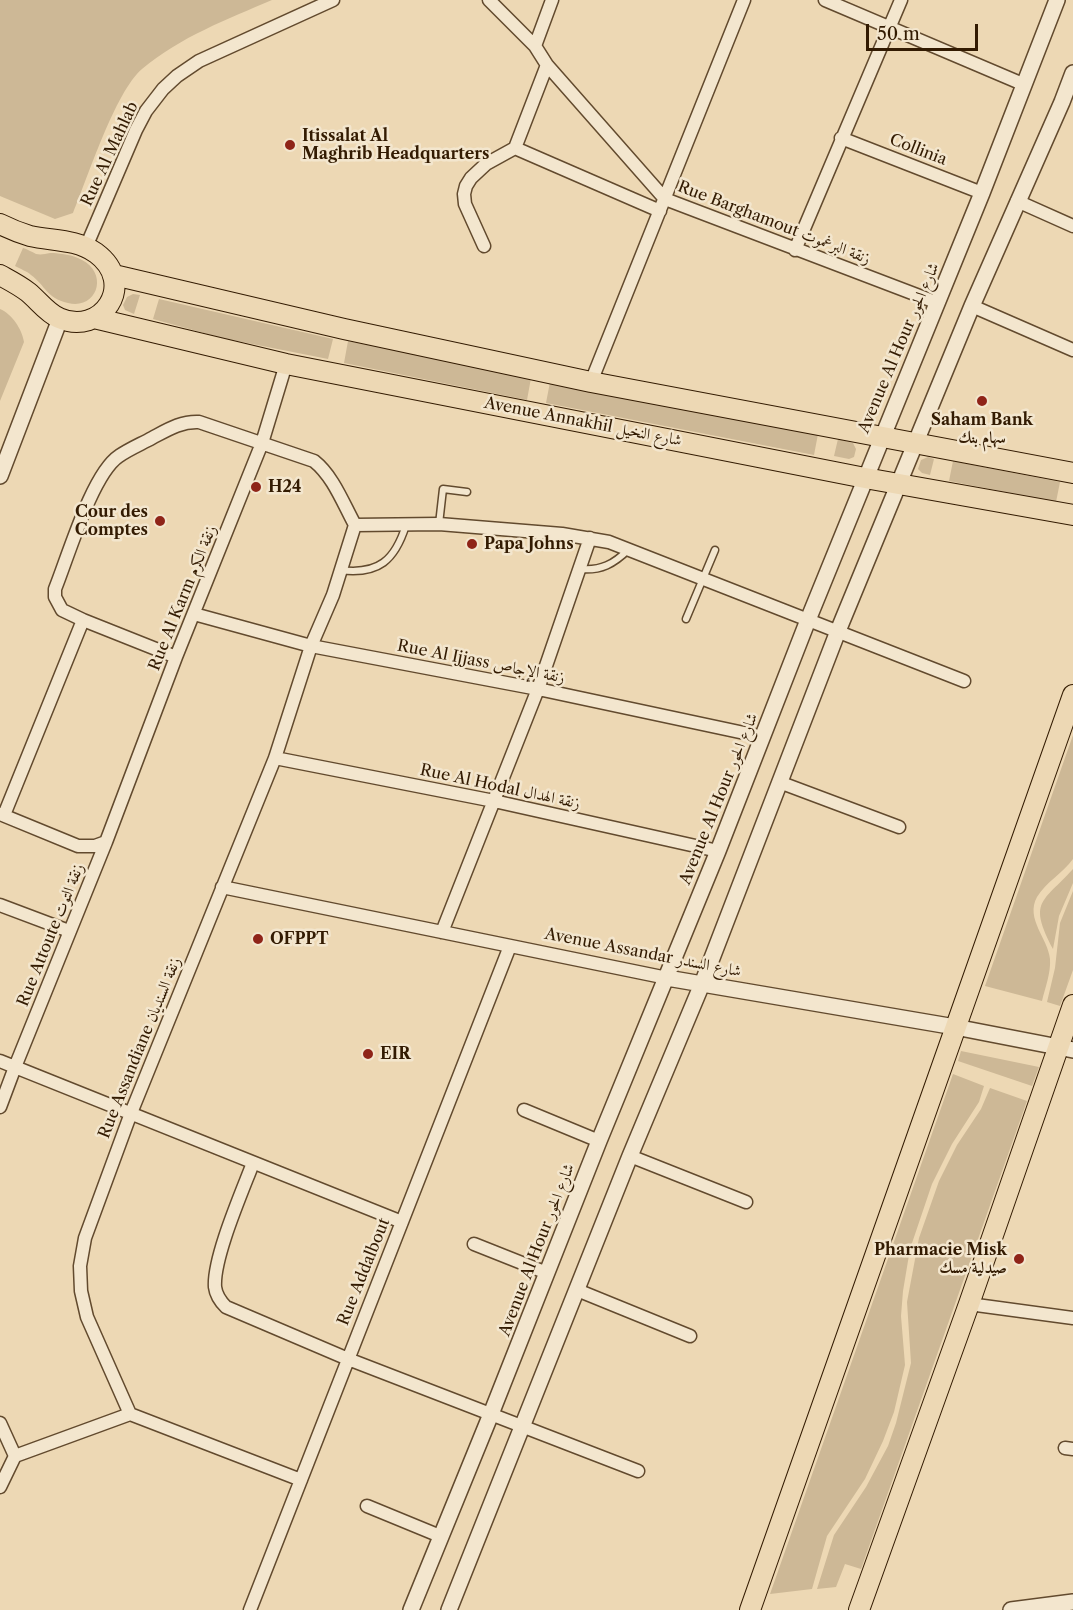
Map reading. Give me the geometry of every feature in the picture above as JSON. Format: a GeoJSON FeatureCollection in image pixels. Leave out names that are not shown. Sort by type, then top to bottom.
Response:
{"type":"FeatureCollection","features":[{"type":"Feature","properties":{"kind":"main road"},"geometry":{"type":"LineString","coordinates":[[0,224],[30,236],[68,241],[86,247],[107,264],[114,275],[114,295],[109,304],[94,318]]}},
{"type":"Feature","properties":{"kind":"main road"},"geometry":{"type":"LineString","coordinates":[[0,275],[28,292],[60,319]]}},
{"type":"Feature","properties":{"kind":"main road"},"geometry":{"type":"LineString","coordinates":[[114,275],[344,329],[591,382],[1073,473]]}},
{"type":"Feature","properties":{"kind":"main road","name":"Avenue Annakhil شارع النخيل"},"geometry":{"type":"LineString","coordinates":[[60,319],[73,321],[94,318],[286,364],[866,478],[1073,515]]}},
{"type":"Feature","properties":{"kind":"main road"},"geometry":{"type":"LineString","coordinates":[[1041,509],[1073,528]]}},
{"type":"Feature","properties":{"kind":"main road"},"geometry":{"type":"LineString","coordinates":[[750,1610],[1073,695]]}},
{"type":"Feature","properties":{"kind":"main road"},"geometry":{"type":"LineString","coordinates":[[859,1610],[969,1304],[1066,1048],[1073,1005]]}},
{"type":"Feature","properties":{"kind":"street","name":"Rue Al Mahlab"},"geometry":{"type":"LineString","coordinates":[[86,247],[136,130],[146,111],[163,89],[177,76],[200,62],[333,0]]}},
{"type":"Feature","properties":{"kind":"street"},"geometry":{"type":"LineString","coordinates":[[489,0],[535,46],[552,0]]}},
{"type":"Feature","properties":{"kind":"street"},"geometry":{"type":"LineString","coordinates":[[591,382],[744,0]]}},
{"type":"Feature","properties":{"kind":"street"},"geometry":{"type":"LineString","coordinates":[[825,0],[1025,85]]}},
{"type":"Feature","properties":{"kind":"street"},"geometry":{"type":"LineString","coordinates":[[795,250],[901,0]]}},
{"type":"Feature","properties":{"kind":"street","name":"Avenue Al Hour شارع الحور"},"geometry":{"type":"LineString","coordinates":[[411,1610],[764,737],[808,620],[938,303],[1057,0]]}},
{"type":"Feature","properties":{"kind":"street","name":"Rue Barghamout زنقة البرغموت"},"geometry":{"type":"LineString","coordinates":[[535,46],[547,65],[663,205],[795,250],[938,303]]}},
{"type":"Feature","properties":{"kind":"street"},"geometry":{"type":"LineString","coordinates":[[484,246],[465,204],[466,186],[486,164],[515,148],[547,65]]}},
{"type":"Feature","properties":{"kind":"street"},"geometry":{"type":"LineString","coordinates":[[449,1610],[630,1156],[702,984],[838,631],[1017,201],[1067,105],[1073,73]]}},
{"type":"Feature","properties":{"kind":"street","name":"Collinia"},"geometry":{"type":"LineString","coordinates":[[841,138],[982,193]]}},
{"type":"Feature","properties":{"kind":"street"},"geometry":{"type":"LineString","coordinates":[[515,148],[663,205]]}},
{"type":"Feature","properties":{"kind":"street"},"geometry":{"type":"LineString","coordinates":[[1017,201],[1073,226]]}},
{"type":"Feature","properties":{"kind":"street"},"geometry":{"type":"LineString","coordinates":[[972,306],[1073,350]]}},
{"type":"Feature","properties":{"kind":"street"},"geometry":{"type":"LineString","coordinates":[[0,477],[60,319]]}},
{"type":"Feature","properties":{"kind":"street","name":"Rue Al Karm زنقة الكرم"},"geometry":{"type":"LineString","coordinates":[[106,842],[261,443],[286,364]]}},
{"type":"Feature","properties":{"kind":"street"},"geometry":{"type":"LineString","coordinates":[[176,657],[62,610],[55,597],[55,589],[94,488],[105,470],[118,456],[189,421],[199,422],[314,461],[322,468],[355,525],[439,524],[590,538],[629,549],[964,681]]}},
{"type":"Feature","properties":{"kind":"street","name":"Rue Assandiane زنقة السنديان"},"geometry":{"type":"LineString","coordinates":[[130,1414],[87,1317],[81,1291],[80,1266],[85,1238],[131,1113],[275,758],[311,646],[333,595],[355,525]]}},
{"type":"Feature","properties":{"kind":"street"},"geometry":{"type":"LineString","coordinates":[[442,932],[538,689],[590,538]]}},
{"type":"Feature","properties":{"kind":"street","name":"Rue Al Ijjass زنقة الإجاص"},"geometry":{"type":"LineString","coordinates":[[194,614],[311,646],[538,689],[764,737]]}},
{"type":"Feature","properties":{"kind":"street"},"geometry":{"type":"LineString","coordinates":[[83,620],[2,814],[78,846],[95,846],[106,842]]}},
{"type":"Feature","properties":{"kind":"street","name":"Rue Al Hodal زنقة الهدال"},"geometry":{"type":"LineString","coordinates":[[275,758],[494,801],[718,851]]}},
{"type":"Feature","properties":{"kind":"street"},"geometry":{"type":"LineString","coordinates":[[779,782],[899,827]]}},
{"type":"Feature","properties":{"kind":"street","name":"Rue Attoute زنقة التوت"},"geometry":{"type":"LineString","coordinates":[[0,1107],[106,842]]}},
{"type":"Feature","properties":{"kind":"street","name":"Avenue Assandar شارع السندر"},"geometry":{"type":"LineString","coordinates":[[222,887],[667,978],[1066,1048]]}},
{"type":"Feature","properties":{"kind":"street"},"geometry":{"type":"LineString","coordinates":[[0,906],[69,931]]}},
{"type":"Feature","properties":{"kind":"street","name":"Rue Addalbout"},"geometry":{"type":"LineString","coordinates":[[250,1610],[510,946]]}},
{"type":"Feature","properties":{"kind":"street"},"geometry":{"type":"LineString","coordinates":[[0,1061],[402,1222]]}},
{"type":"Feature","properties":{"kind":"street"},"geometry":{"type":"LineString","coordinates":[[524,1110],[599,1141]]}},
{"type":"Feature","properties":{"kind":"street"},"geometry":{"type":"LineString","coordinates":[[630,1156],[746,1202]]}},
{"type":"Feature","properties":{"kind":"street"},"geometry":{"type":"LineString","coordinates":[[253,1163],[218,1265],[215,1288],[218,1298],[226,1306],[348,1359],[638,1471]]}},
{"type":"Feature","properties":{"kind":"street"},"geometry":{"type":"LineString","coordinates":[[474,1244],[547,1274]]}},
{"type":"Feature","properties":{"kind":"street"},"geometry":{"type":"LineString","coordinates":[[577,1290],[690,1336]]}},
{"type":"Feature","properties":{"kind":"street"},"geometry":{"type":"LineString","coordinates":[[969,1304],[1073,1318]]}},
{"type":"Feature","properties":{"kind":"street"},"geometry":{"type":"LineString","coordinates":[[0,1487],[15,1456],[130,1414],[301,1480]]}},
{"type":"Feature","properties":{"kind":"street"},"geometry":{"type":"LineString","coordinates":[[0,1423],[15,1456]]}},
{"type":"Feature","properties":{"kind":"street"},"geometry":{"type":"LineString","coordinates":[[367,1506],[440,1536]]}},
{"type":"Feature","properties":{"kind":"street"},"geometry":{"type":"LineString","coordinates":[[1011,1610],[1073,1602]]}},
{"type":"Feature","properties":{"kind":"lane"},"geometry":{"type":"LineString","coordinates":[[439,524],[443,489],[467,492]]}},
{"type":"Feature","properties":{"kind":"lane"},"geometry":{"type":"LineString","coordinates":[[340,570],[365,570],[386,561],[394,554],[407,524]]}},
{"type":"Feature","properties":{"kind":"lane"},"geometry":{"type":"LineString","coordinates":[[579,569],[604,568],[619,560],[629,549]]}},
{"type":"Feature","properties":{"kind":"lane"},"geometry":{"type":"LineString","coordinates":[[686,619],[715,550]]}},
{"type":"Feature","properties":{"kind":"shaded area"},"geometry":{"type":"Polygon","coordinates":[[[0,0],[272,0],[188,38],[142,69],[132,80],[112,115],[73,213],[55,219],[0,196],[0,0]]]}},
{"type":"Feature","properties":{"kind":"shaded area"},"geometry":{"type":"Polygon","coordinates":[[[23,248],[36,254],[63,254],[82,260],[95,274],[97,282],[92,296],[78,304],[55,298],[36,279],[15,266],[23,248]]]}},
{"type":"Feature","properties":{"kind":"shaded area"},"geometry":{"type":"Polygon","coordinates":[[[133,294],[140,295],[134,314],[125,310],[123,305],[127,297],[133,294]]]}},
{"type":"Feature","properties":{"kind":"shaded area"},"geometry":{"type":"Polygon","coordinates":[[[159,299],[333,339],[328,359],[222,338],[153,319],[159,299]]]}},
{"type":"Feature","properties":{"kind":"shaded area"},"geometry":{"type":"Polygon","coordinates":[[[0,309],[16,322],[24,342],[0,401],[0,309]]]}},
{"type":"Feature","properties":{"kind":"shaded area"},"geometry":{"type":"Polygon","coordinates":[[[348,341],[531,378],[527,400],[344,363],[348,341]]]}},
{"type":"Feature","properties":{"kind":"shaded area"},"geometry":{"type":"Polygon","coordinates":[[[550,382],[818,434],[814,455],[546,403],[550,382]]]}},
{"type":"Feature","properties":{"kind":"shaded area"},"geometry":{"type":"Polygon","coordinates":[[[838,439],[853,443],[856,449],[854,457],[849,459],[834,456],[838,439]]]}},
{"type":"Feature","properties":{"kind":"shaded area"},"geometry":{"type":"Polygon","coordinates":[[[928,457],[934,459],[930,475],[918,469],[921,460],[928,457]]]}},
{"type":"Feature","properties":{"kind":"shaded area"},"geometry":{"type":"Polygon","coordinates":[[[953,461],[1060,482],[1056,502],[949,481],[953,461]]]}},
{"type":"Feature","properties":{"kind":"shaded area"},"geometry":{"type":"Polygon","coordinates":[[[1073,735],[1073,859],[1041,892],[1034,905],[1035,921],[1050,959],[1049,975],[1042,1001],[985,986],[1073,735]]]}},
{"type":"Feature","properties":{"kind":"shaded area"},"geometry":{"type":"Polygon","coordinates":[[[1073,869],[1073,883],[1059,916],[1053,949],[1041,921],[1042,904],[1073,869]]]}},
{"type":"Feature","properties":{"kind":"shaded area"},"geometry":{"type":"Polygon","coordinates":[[[1073,891],[1073,970],[1060,1006],[1047,1002],[1055,968],[1060,923],[1073,891]]]}},
{"type":"Feature","properties":{"kind":"shaded area"},"geometry":{"type":"Polygon","coordinates":[[[961,1051],[1039,1067],[1032,1086],[958,1061],[961,1051]]]}},
{"type":"Feature","properties":{"kind":"shaded area"},"geometry":{"type":"Polygon","coordinates":[[[953,1074],[984,1086],[979,1102],[952,1144],[932,1184],[910,1249],[901,1316],[905,1365],[894,1412],[865,1479],[827,1536],[812,1589],[770,1594],[953,1074]]]}},
{"type":"Feature","properties":{"kind":"shaded area"},"geometry":{"type":"Polygon","coordinates":[[[990,1088],[1027,1101],[861,1569],[845,1564],[836,1587],[817,1589],[834,1535],[866,1487],[888,1446],[896,1423],[911,1363],[907,1302],[919,1238],[939,1181],[957,1145],[981,1109],[990,1088]]]}},
{"type":"Feature","properties":{"kind":"place","name":"Itissalat Al Maghrib Headquarters"},"geometry":{"type":"Point","coordinates":[290,145]}},
{"type":"Feature","properties":{"kind":"place","name":"Saham Bank سهام بنك"},"geometry":{"type":"Point","coordinates":[982,401]}},
{"type":"Feature","properties":{"kind":"place","name":"H24"},"geometry":{"type":"Point","coordinates":[256,487]}},
{"type":"Feature","properties":{"kind":"place","name":"Cour des Comptes"},"geometry":{"type":"Point","coordinates":[160,521]}},
{"type":"Feature","properties":{"kind":"place","name":"Papa Johns"},"geometry":{"type":"Point","coordinates":[472,544]}},
{"type":"Feature","properties":{"kind":"place","name":"OFPPT"},"geometry":{"type":"Point","coordinates":[258,939]}},
{"type":"Feature","properties":{"kind":"place","name":"EIR"},"geometry":{"type":"Point","coordinates":[368,1054]}},
{"type":"Feature","properties":{"kind":"place","name":"Pharmacie Misk صيدلية مسك"},"geometry":{"type":"Point","coordinates":[1019,1259]}}]}
